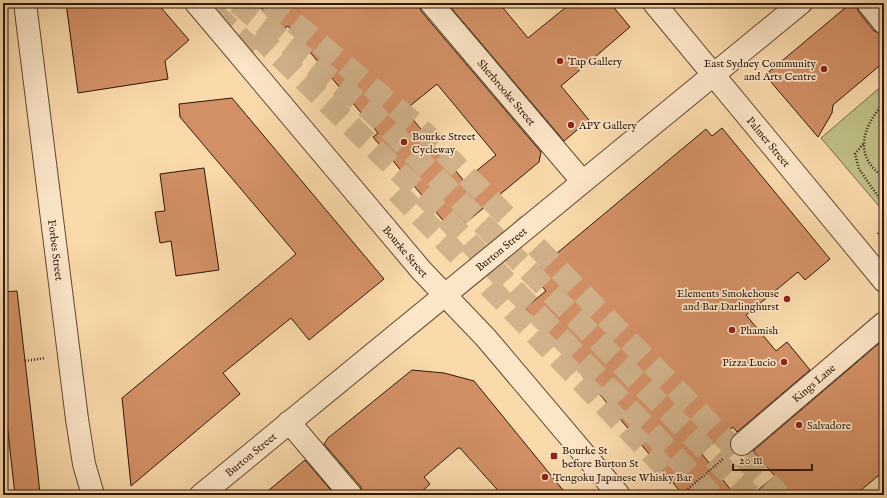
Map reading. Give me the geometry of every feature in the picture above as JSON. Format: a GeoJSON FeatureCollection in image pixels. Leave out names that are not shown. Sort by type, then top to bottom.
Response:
{"type":"FeatureCollection","features":[{"type":"Feature","properties":{"kind":"street","name":"Forbes Street"},"geometry":{"type":"LineString","coordinates":[[25,3],[77,419],[84,464],[93,495]]}},
{"type":"Feature","properties":{"kind":"street","name":"Bourke Street"},"geometry":{"type":"LineString","coordinates":[[196,3],[422,270],[486,338],[619,495]]}},
{"type":"Feature","properties":{"kind":"street","name":"Sherbrooke Street"},"geometry":{"type":"LineString","coordinates":[[431,3],[582,181]]}},
{"type":"Feature","properties":{"kind":"street","name":"Palmer Street"},"geometry":{"type":"LineString","coordinates":[[654,3],[713,76],[884,280]]}},
{"type":"Feature","properties":{"kind":"street","name":"Burton Street"},"geometry":{"type":"LineString","coordinates":[[201,495],[446,295],[582,181],[801,3]]}},
{"type":"Feature","properties":{"kind":"street"},"geometry":{"type":"LineString","coordinates":[[868,3],[884,23]]}},
{"type":"Feature","properties":{"kind":"street","name":"Kings Lane"},"geometry":{"type":"LineString","coordinates":[[742,444],[884,323]]}},
{"type":"Feature","properties":{"kind":"street"},"geometry":{"type":"LineString","coordinates":[[290,422],[351,495]]}},
{"type":"Feature","properties":{"kind":"path"},"geometry":{"type":"LineString","coordinates":[[884,103],[875,113],[867,128],[864,143],[865,159],[876,172],[884,177]]}},
{"type":"Feature","properties":{"kind":"path"},"geometry":{"type":"LineString","coordinates":[[864,143],[855,154],[859,169],[884,205]]}},
{"type":"Feature","properties":{"kind":"path"},"geometry":{"type":"LineString","coordinates":[[681,495],[703,476]]}},
{"type":"Feature","properties":{"kind":"path"},"geometry":{"type":"LineString","coordinates":[[877,495],[884,489]]}},
{"type":"Feature","properties":{"kind":"shaded area"},"geometry":{"type":"Polygon","coordinates":[[[884,84],[884,212],[821,138],[884,84]]]}},
{"type":"Feature","properties":{"kind":"building"},"geometry":{"type":"Polygon","coordinates":[[[66,3],[157,3],[189,40],[165,61],[168,79],[78,93],[66,3]]]}},
{"type":"Feature","properties":{"kind":"building"},"geometry":{"type":"Polygon","coordinates":[[[257,3],[419,3],[421,11],[541,152],[539,162],[463,225],[446,224],[373,137],[378,133],[288,26],[280,31],[257,3]],[[437,84],[405,110],[464,181],[496,155],[437,84]]]}},
{"type":"Feature","properties":{"kind":"building"},"geometry":{"type":"Polygon","coordinates":[[[447,3],[499,3],[528,38],[571,3],[610,3],[630,27],[561,86],[589,120],[564,141],[447,3]]]}},
{"type":"Feature","properties":{"kind":"building","name":"East Sydney Community and Arts Centre"},"geometry":{"type":"Polygon","coordinates":[[[851,3],[856,3],[858,11],[874,31],[884,35],[884,62],[833,105],[832,113],[818,137],[765,75],[851,3]]]}},
{"type":"Feature","properties":{"kind":"building"},"geometry":{"type":"Polygon","coordinates":[[[232,98],[384,279],[309,340],[291,318],[223,373],[240,394],[131,486],[122,398],[296,254],[180,117],[179,104],[232,98]]]}},
{"type":"Feature","properties":{"kind":"building"},"geometry":{"type":"Polygon","coordinates":[[[722,128],[830,259],[805,280],[798,272],[746,315],[776,351],[787,342],[810,370],[737,432],[733,427],[701,453],[735,495],[683,495],[588,380],[587,381],[525,308],[546,291],[532,274],[706,129],[712,136],[722,128]]]}},
{"type":"Feature","properties":{"kind":"building"},"geometry":{"type":"Polygon","coordinates":[[[204,168],[219,270],[176,276],[171,241],[160,243],[155,212],[165,211],[160,174],[204,168]]]}},
{"type":"Feature","properties":{"kind":"building"},"geometry":{"type":"Polygon","coordinates":[[[17,291],[40,495],[15,495],[3,387],[3,292],[17,291]]]}},
{"type":"Feature","properties":{"kind":"building"},"geometry":{"type":"Polygon","coordinates":[[[884,339],[884,471],[855,495],[752,495],[775,476],[753,451],[884,339]]]}},
{"type":"Feature","properties":{"kind":"building"},"geometry":{"type":"Polygon","coordinates":[[[412,370],[444,373],[474,381],[567,495],[502,495],[460,448],[458,448],[424,477],[430,484],[418,495],[363,495],[361,487],[324,444],[328,438],[412,370]]]}},
{"type":"Feature","properties":{"kind":"building"},"geometry":{"type":"Polygon","coordinates":[[[305,460],[335,495],[263,495],[305,460]]]}},
{"type":"Feature","properties":{"kind":"tunnel"},"geometry":{"type":"LineString","coordinates":[[237,3],[372,112],[750,495]]}},
{"type":"Feature","properties":{"kind":"tunnel"},"geometry":{"type":"LineString","coordinates":[[268,3],[302,29],[419,127],[780,495]]}},
{"type":"Feature","properties":{"kind":"tunnel"},"geometry":{"type":"LineString","coordinates":[[214,13],[262,58]]}},
{"type":"Feature","properties":{"kind":"tunnel"},"geometry":{"type":"LineString","coordinates":[[256,34],[430,202],[712,495]]}},
{"type":"Feature","properties":{"kind":"tunnel"},"geometry":{"type":"LineString","coordinates":[[397,192],[670,473]]}},
{"type":"Feature","properties":{"kind":"place","name":"Tap Gallery"},"geometry":{"type":"Point","coordinates":[560,61]}},
{"type":"Feature","properties":{"kind":"place","name":"East Sydney Community and Arts Centre"},"geometry":{"type":"Point","coordinates":[824,69]}},
{"type":"Feature","properties":{"kind":"place","name":"APY Gallery"},"geometry":{"type":"Point","coordinates":[571,125]}},
{"type":"Feature","properties":{"kind":"place","name":"Bourke Street Cycleway"},"geometry":{"type":"Point","coordinates":[404,142]}},
{"type":"Feature","properties":{"kind":"place","name":"Elements Smokehouse and Bar Darlinghurst"},"geometry":{"type":"Point","coordinates":[787,299]}},
{"type":"Feature","properties":{"kind":"place","name":"Phamish"},"geometry":{"type":"Point","coordinates":[732,330]}},
{"type":"Feature","properties":{"kind":"place","name":"Pizza Lucio"},"geometry":{"type":"Point","coordinates":[784,362]}},
{"type":"Feature","properties":{"kind":"place","name":"Salvadore"},"geometry":{"type":"Point","coordinates":[799,425]}},
{"type":"Feature","properties":{"kind":"place","name":"Bourke St before Burton St"},"geometry":{"type":"Point","coordinates":[554,456]}},
{"type":"Feature","properties":{"kind":"place","name":"Tengoku Japanese Whisky Bar"},"geometry":{"type":"Point","coordinates":[545,477]}}]}
